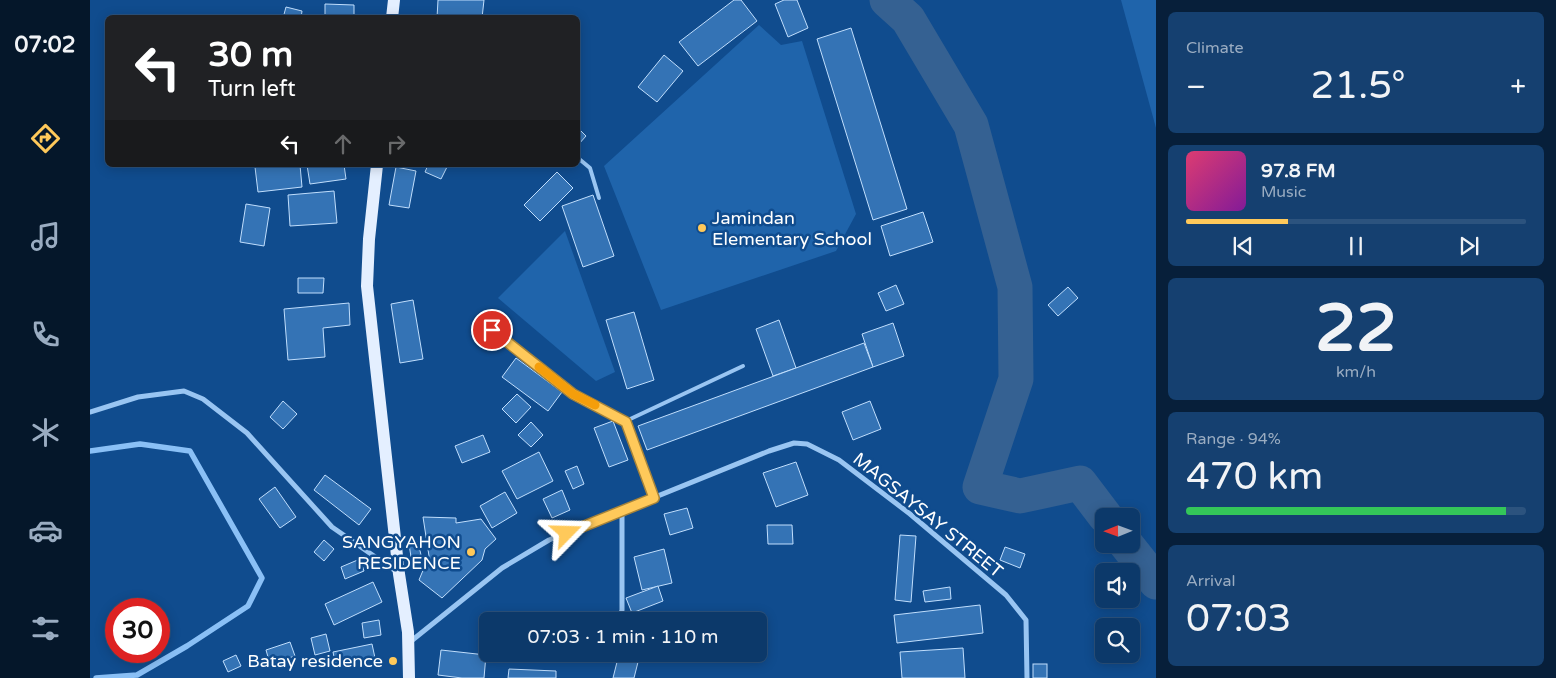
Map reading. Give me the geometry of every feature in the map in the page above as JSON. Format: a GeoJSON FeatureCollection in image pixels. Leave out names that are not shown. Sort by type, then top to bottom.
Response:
{"type":"FeatureCollection","features":[{"type":"Feature","properties":{"kind":"main road"},"geometry":{"type":"LineString","coordinates":[[392,15],[394,0]]}},
{"type":"Feature","properties":{"kind":"main road"},"geometry":{"type":"LineString","coordinates":[[377,167],[369,240],[367,286],[408,632],[409,678]]}},
{"type":"Feature","properties":{"kind":"street"},"geometry":{"type":"LineString","coordinates":[[90,412],[138,397],[184,391],[203,399],[247,433],[332,527],[400,574]]}},
{"type":"Feature","properties":{"kind":"street","name":"MAGSAYSAY STREET"},"geometry":{"type":"LineString","coordinates":[[409,643],[502,568],[549,540],[769,451],[794,443],[808,444],[839,460],[910,514],[1006,595],[1026,620],[1027,678]]}},
{"type":"Feature","properties":{"kind":"street"},"geometry":{"type":"LineString","coordinates":[[621,612],[622,510]]}},
{"type":"Feature","properties":{"kind":"lane"},"geometry":{"type":"LineString","coordinates":[[580,160],[590,168],[599,198]]}},
{"type":"Feature","properties":{"kind":"lane"},"geometry":{"type":"LineString","coordinates":[[492,330],[573,394],[626,422],[654,498]]}},
{"type":"Feature","properties":{"kind":"lane"},"geometry":{"type":"LineString","coordinates":[[626,422],[743,366]]}},
{"type":"Feature","properties":{"kind":"shaded area"},"geometry":{"type":"Polygon","coordinates":[[[1121,0],[1156,0],[1156,128],[1121,0]]]}},
{"type":"Feature","properties":{"kind":"shaded area"},"geometry":{"type":"Polygon","coordinates":[[[759,25],[781,45],[802,41],[856,214],[836,251],[661,310],[604,166],[759,25]]]}},
{"type":"Feature","properties":{"kind":"shaded area"},"geometry":{"type":"Polygon","coordinates":[[[565,231],[615,372],[596,381],[498,298],[565,231]]]}},
{"type":"Feature","properties":{"kind":"building"},"geometry":{"type":"Polygon","coordinates":[[[438,0],[484,0],[482,15],[437,15],[438,0]]]}},
{"type":"Feature","properties":{"kind":"building"},"geometry":{"type":"Polygon","coordinates":[[[734,0],[741,0],[757,21],[698,66],[679,42],[734,0]]]}},
{"type":"Feature","properties":{"kind":"building"},"geometry":{"type":"Polygon","coordinates":[[[784,0],[797,0],[808,28],[788,37],[775,4],[784,0]]]}},
{"type":"Feature","properties":{"kind":"building"},"geometry":{"type":"Polygon","coordinates":[[[325,4],[354,5],[354,15],[325,15],[325,4]]]}},
{"type":"Feature","properties":{"kind":"building"},"geometry":{"type":"Polygon","coordinates":[[[286,7],[302,11],[301,15],[284,15],[286,7]]]}},
{"type":"Feature","properties":{"kind":"building"},"geometry":{"type":"Polygon","coordinates":[[[851,28],[907,209],[873,220],[817,39],[851,28]]]}},
{"type":"Feature","properties":{"kind":"building"},"geometry":{"type":"Polygon","coordinates":[[[664,55],[683,71],[657,102],[638,87],[664,55]]]}},
{"type":"Feature","properties":{"kind":"building"},"geometry":{"type":"Polygon","coordinates":[[[580,130],[586,136],[580,143],[580,130]]]}},
{"type":"Feature","properties":{"kind":"building"},"geometry":{"type":"Polygon","coordinates":[[[255,167],[300,167],[302,187],[258,192],[255,167]]]}},
{"type":"Feature","properties":{"kind":"building"},"geometry":{"type":"Polygon","coordinates":[[[307,167],[344,167],[346,179],[310,184],[307,167]]]}},
{"type":"Feature","properties":{"kind":"building"},"geometry":{"type":"Polygon","coordinates":[[[396,167],[416,171],[409,208],[389,205],[396,167]]]}},
{"type":"Feature","properties":{"kind":"building"},"geometry":{"type":"Polygon","coordinates":[[[427,167],[447,167],[441,179],[425,172],[427,167]]]}},
{"type":"Feature","properties":{"kind":"building"},"geometry":{"type":"Polygon","coordinates":[[[557,172],[573,188],[540,221],[524,205],[557,172]]]}},
{"type":"Feature","properties":{"kind":"building"},"geometry":{"type":"Polygon","coordinates":[[[334,191],[337,223],[290,226],[288,195],[334,191]]]}},
{"type":"Feature","properties":{"kind":"building"},"geometry":{"type":"Polygon","coordinates":[[[593,195],[614,256],[583,267],[562,206],[593,195]]]}},
{"type":"Feature","properties":{"kind":"building"},"geometry":{"type":"Polygon","coordinates":[[[246,204],[270,208],[264,246],[240,242],[246,204]]]}},
{"type":"Feature","properties":{"kind":"building"},"geometry":{"type":"Polygon","coordinates":[[[923,212],[933,242],[890,256],[881,226],[923,212]]]}},
{"type":"Feature","properties":{"kind":"building"},"geometry":{"type":"Polygon","coordinates":[[[298,278],[324,278],[323,293],[298,293],[298,278]]]}},
{"type":"Feature","properties":{"kind":"building"},"geometry":{"type":"Polygon","coordinates":[[[896,285],[904,304],[886,311],[878,293],[896,285]]]}},
{"type":"Feature","properties":{"kind":"building"},"geometry":{"type":"Polygon","coordinates":[[[1068,287],[1078,298],[1058,316],[1048,305],[1068,287]]]}},
{"type":"Feature","properties":{"kind":"building"},"geometry":{"type":"Polygon","coordinates":[[[413,300],[423,359],[400,363],[391,304],[413,300]]]}},
{"type":"Feature","properties":{"kind":"building"},"geometry":{"type":"Polygon","coordinates":[[[349,303],[350,325],[323,328],[325,357],[288,360],[284,309],[349,303]]]}},
{"type":"Feature","properties":{"kind":"building"},"geometry":{"type":"Polygon","coordinates":[[[634,312],[654,380],[627,389],[606,320],[634,312]]]}},
{"type":"Feature","properties":{"kind":"building"},"geometry":{"type":"Polygon","coordinates":[[[779,320],[796,368],[773,376],[756,329],[779,320]]]}},
{"type":"Feature","properties":{"kind":"building"},"geometry":{"type":"Polygon","coordinates":[[[893,323],[904,356],[873,367],[862,334],[893,323]]]}},
{"type":"Feature","properties":{"kind":"building"},"geometry":{"type":"Polygon","coordinates":[[[864,343],[873,367],[647,450],[638,426],[864,343]]]}},
{"type":"Feature","properties":{"kind":"building"},"geometry":{"type":"Polygon","coordinates":[[[516,358],[562,392],[548,411],[502,377],[516,358]]]}},
{"type":"Feature","properties":{"kind":"building"},"geometry":{"type":"Polygon","coordinates":[[[517,394],[531,407],[516,423],[502,409],[517,394]]]}},
{"type":"Feature","properties":{"kind":"building"},"geometry":{"type":"Polygon","coordinates":[[[283,401],[297,414],[283,429],[270,417],[283,401]]]}},
{"type":"Feature","properties":{"kind":"building"},"geometry":{"type":"Polygon","coordinates":[[[870,401],[881,429],[853,440],[842,412],[870,401]]]}},
{"type":"Feature","properties":{"kind":"building"},"geometry":{"type":"Polygon","coordinates":[[[613,421],[628,460],[609,467],[594,428],[613,421]]]}},
{"type":"Feature","properties":{"kind":"building"},"geometry":{"type":"Polygon","coordinates":[[[531,422],[543,435],[531,447],[518,435],[531,422]]]}},
{"type":"Feature","properties":{"kind":"building"},"geometry":{"type":"Polygon","coordinates":[[[483,435],[490,452],[462,463],[455,446],[483,435]]]}},
{"type":"Feature","properties":{"kind":"building"},"geometry":{"type":"Polygon","coordinates":[[[539,452],[553,481],[517,499],[502,471],[539,452]]]}},
{"type":"Feature","properties":{"kind":"building"},"geometry":{"type":"Polygon","coordinates":[[[796,462],[808,495],[776,507],[763,473],[796,462]]]}},
{"type":"Feature","properties":{"kind":"building"},"geometry":{"type":"Polygon","coordinates":[[[577,466],[584,484],[573,489],[565,471],[577,466]]]}},
{"type":"Feature","properties":{"kind":"building"},"geometry":{"type":"Polygon","coordinates":[[[325,475],[371,509],[359,525],[314,490],[325,475]]]}},
{"type":"Feature","properties":{"kind":"building"},"geometry":{"type":"Polygon","coordinates":[[[275,487],[296,517],[280,528],[259,499],[275,487]]]}},
{"type":"Feature","properties":{"kind":"building"},"geometry":{"type":"Polygon","coordinates":[[[562,490],[570,510],[552,518],[543,499],[562,490]]]}},
{"type":"Feature","properties":{"kind":"building"},"geometry":{"type":"Polygon","coordinates":[[[505,492],[517,513],[492,528],[480,506],[505,492]]]}},
{"type":"Feature","properties":{"kind":"building"},"geometry":{"type":"Polygon","coordinates":[[[687,508],[693,528],[670,535],[664,514],[687,508]]]}},
{"type":"Feature","properties":{"kind":"building"},"geometry":{"type":"Polygon","coordinates":[[[423,517],[456,518],[456,523],[481,519],[496,539],[485,549],[482,560],[442,598],[419,580],[429,556],[423,517]]]}},
{"type":"Feature","properties":{"kind":"building"},"geometry":{"type":"Polygon","coordinates":[[[767,525],[792,525],[793,544],[768,544],[767,525]]]}},
{"type":"Feature","properties":{"kind":"building"},"geometry":{"type":"Polygon","coordinates":[[[900,535],[916,536],[911,602],[895,600],[900,535]]]}},
{"type":"Feature","properties":{"kind":"building"},"geometry":{"type":"Polygon","coordinates":[[[324,540],[334,549],[324,561],[314,552],[324,540]]]}},
{"type":"Feature","properties":{"kind":"building"},"geometry":{"type":"Polygon","coordinates":[[[418,542],[421,555],[411,557],[409,544],[418,542]]]}},
{"type":"Feature","properties":{"kind":"building"},"geometry":{"type":"Polygon","coordinates":[[[1005,547],[1025,554],[1020,568],[1000,560],[1005,547]]]}},
{"type":"Feature","properties":{"kind":"building"},"geometry":{"type":"Polygon","coordinates":[[[664,549],[672,583],[642,590],[634,557],[664,549]]]}},
{"type":"Feature","properties":{"kind":"building"},"geometry":{"type":"Polygon","coordinates":[[[360,559],[364,571],[345,579],[341,567],[360,559]]]}},
{"type":"Feature","properties":{"kind":"building"},"geometry":{"type":"Polygon","coordinates":[[[373,582],[382,602],[334,625],[325,604],[373,582]]]}},
{"type":"Feature","properties":{"kind":"building"},"geometry":{"type":"Polygon","coordinates":[[[658,586],[663,601],[632,612],[626,598],[658,586]]]}},
{"type":"Feature","properties":{"kind":"building"},"geometry":{"type":"Polygon","coordinates":[[[950,587],[951,599],[925,602],[923,591],[950,587]]]}},
{"type":"Feature","properties":{"kind":"building"},"geometry":{"type":"Polygon","coordinates":[[[980,605],[983,633],[897,643],[894,615],[980,605]]]}},
{"type":"Feature","properties":{"kind":"building"},"geometry":{"type":"Polygon","coordinates":[[[379,620],[381,635],[364,638],[362,623],[379,620]]]}},
{"type":"Feature","properties":{"kind":"building"},"geometry":{"type":"Polygon","coordinates":[[[326,634],[330,651],[315,655],[311,638],[326,634]]]}},
{"type":"Feature","properties":{"kind":"building"},"geometry":{"type":"Polygon","coordinates":[[[290,642],[295,656],[270,664],[266,650],[290,642]]]}},
{"type":"Feature","properties":{"kind":"building"},"geometry":{"type":"Polygon","coordinates":[[[372,644],[375,658],[336,666],[333,652],[372,644]]]}},
{"type":"Feature","properties":{"kind":"building"},"geometry":{"type":"Polygon","coordinates":[[[963,648],[965,678],[902,678],[900,652],[963,648]]]}},
{"type":"Feature","properties":{"kind":"building"},"geometry":{"type":"Polygon","coordinates":[[[441,650],[479,654],[479,662],[485,662],[484,678],[438,675],[441,650]]]}},
{"type":"Feature","properties":{"kind":"building"},"geometry":{"type":"Polygon","coordinates":[[[236,655],[241,666],[228,672],[223,661],[236,655]]]}},
{"type":"Feature","properties":{"kind":"building"},"geometry":{"type":"Polygon","coordinates":[[[617,662],[638,662],[634,678],[613,678],[617,662]]]}},
{"type":"Feature","properties":{"kind":"building"},"geometry":{"type":"Polygon","coordinates":[[[1033,664],[1047,664],[1047,678],[1033,678],[1033,664]]]}},
{"type":"Feature","properties":{"kind":"building"},"geometry":{"type":"Polygon","coordinates":[[[509,669],[556,671],[556,678],[508,678],[509,669]]]}},
{"type":"Feature","properties":{"kind":"waterway"},"geometry":{"type":"LineString","coordinates":[[887,0],[908,19],[971,125],[1015,287],[1016,379],[980,487],[1020,496],[1080,483],[1099,508]]}},
{"type":"Feature","properties":{"kind":"waterway"},"geometry":{"type":"LineString","coordinates":[[90,451],[140,444],[190,451],[262,578],[248,606],[187,646],[137,675],[96,678]]}},
{"type":"Feature","properties":{"kind":"waterway"},"geometry":{"type":"LineString","coordinates":[[1133,553],[1156,582]]}},
{"type":"Feature","properties":{"kind":"slow traffic"},"geometry":{"type":"LineString","coordinates":[[539,367],[573,394],[595,405]]}},
{"type":"Feature","properties":{"kind":"place","name":"Jamindan Elementary School"},"geometry":{"type":"Point","coordinates":[702,228]}},
{"type":"Feature","properties":{"kind":"place","name":"SANGYAHON RESIDENCE"},"geometry":{"type":"Point","coordinates":[471,552]}},
{"type":"Feature","properties":{"kind":"place","name":"Batay residence"},"geometry":{"type":"Point","coordinates":[393,661]}},
{"type":"Feature","properties":{"kind":"route"},"geometry":{"type":"LineString","coordinates":[[492,330],[573,394],[626,422],[654,498],[567,533]]}}]}
